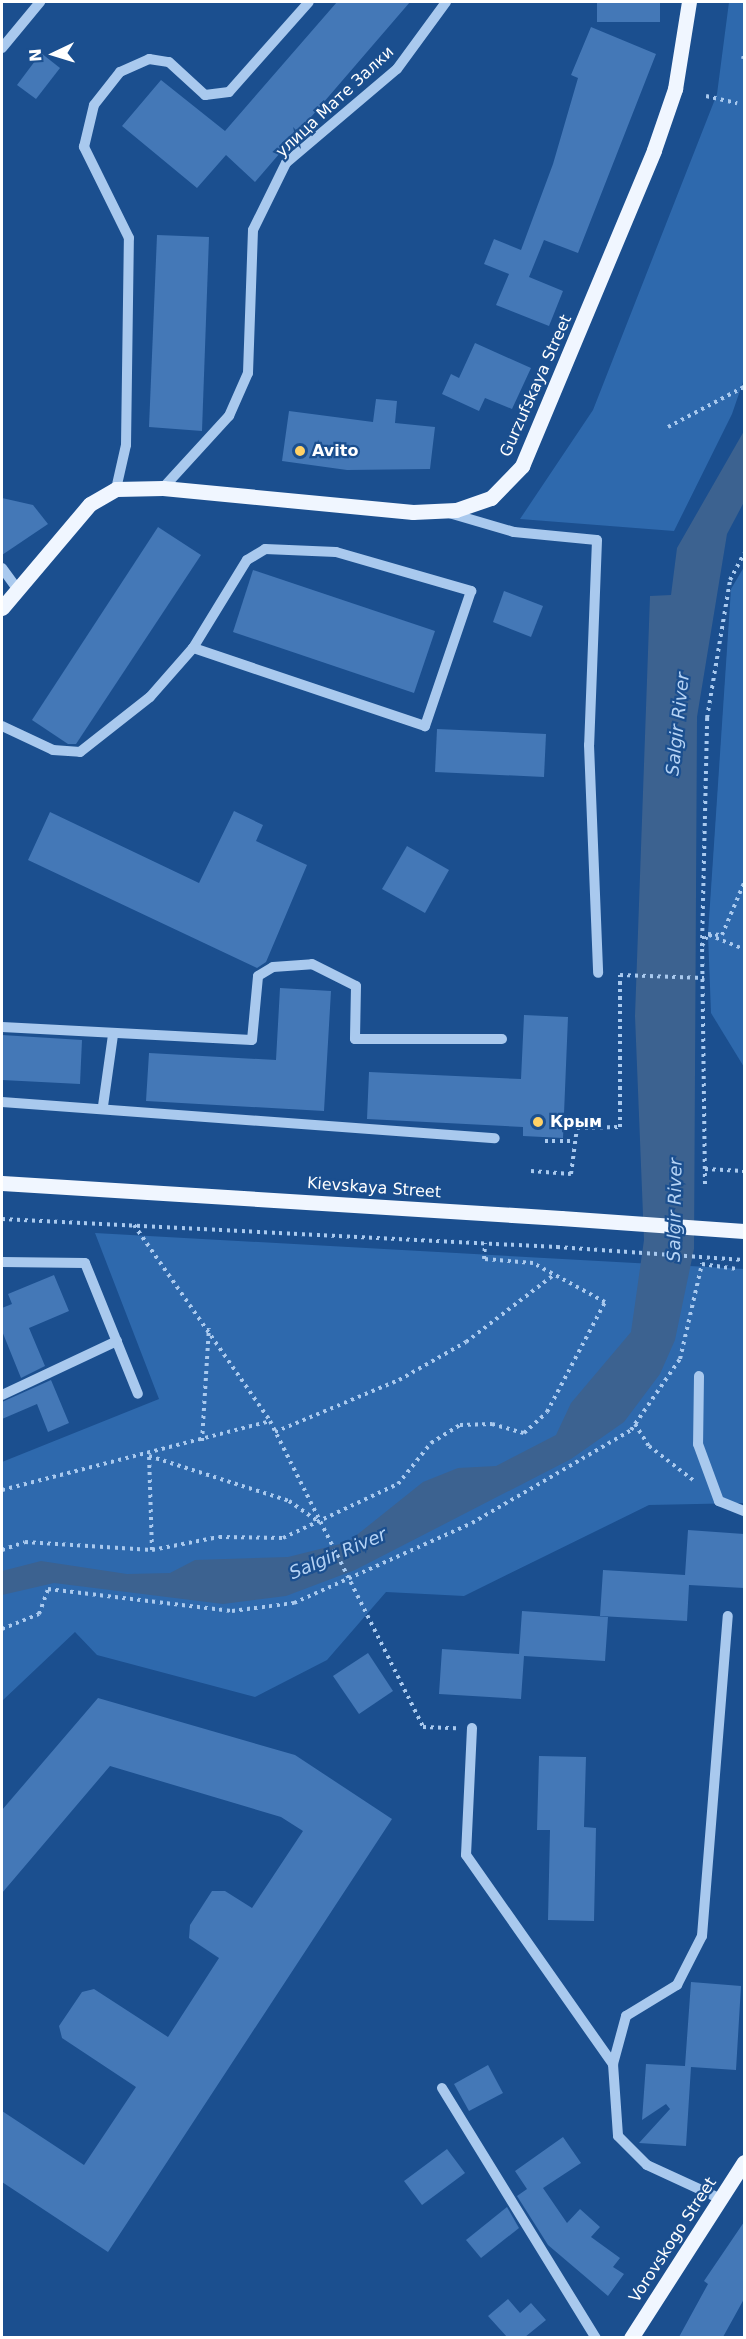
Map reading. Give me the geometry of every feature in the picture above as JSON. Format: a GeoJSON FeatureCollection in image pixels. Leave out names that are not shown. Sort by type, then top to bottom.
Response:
{"type":"FeatureCollection","features":[{"type":"Feature","properties":{"kind":"main road","name":"Gurzufskaya Street"},"geometry":{"type":"LineString","coordinates":[[2,608],[15,586],[90,504],[116,489],[163,488],[443,511],[491,498],[522,466],[654,150],[675,89],[689,2]]}},
{"type":"Feature","properties":{"kind":"main road","name":"Kievskaya Street"},"geometry":{"type":"LineString","coordinates":[[2,1183],[744,1231]]}},
{"type":"Feature","properties":{"kind":"main road","name":"Vorovskogo Street"},"geometry":{"type":"LineString","coordinates":[[631,2337],[744,2162]]}},
{"type":"Feature","properties":{"kind":"lane"},"geometry":{"type":"LineString","coordinates":[[2,48],[39,2]]}},
{"type":"Feature","properties":{"kind":"lane"},"geometry":{"type":"LineString","coordinates":[[116,489],[126,445],[129,238],[84,147],[94,105],[120,72],[149,59],[170,62],[205,95],[229,92],[309,2]]}},
{"type":"Feature","properties":{"kind":"lane","name":"улица Мате Залки"},"geometry":{"type":"LineString","coordinates":[[163,488],[229,416],[248,373],[254,230],[286,163],[397,69],[446,2]]}},
{"type":"Feature","properties":{"kind":"lane"},"geometry":{"type":"LineString","coordinates":[[443,511],[514,532],[597,540],[589,745],[598,973]]}},
{"type":"Feature","properties":{"kind":"lane"},"geometry":{"type":"LineString","coordinates":[[2,726],[53,750],[80,752],[150,697],[193,648],[247,560],[265,549],[336,552],[471,591],[425,726],[193,648]]}},
{"type":"Feature","properties":{"kind":"lane"},"geometry":{"type":"LineString","coordinates":[[2,567],[15,586]]}},
{"type":"Feature","properties":{"kind":"lane"},"geometry":{"type":"LineString","coordinates":[[2,1027],[113,1035],[252,1040],[258,976],[273,967],[312,964],[356,986],[355,1040],[502,1039]]}},
{"type":"Feature","properties":{"kind":"lane"},"geometry":{"type":"LineString","coordinates":[[103,1106],[113,1035]]}},
{"type":"Feature","properties":{"kind":"lane"},"geometry":{"type":"LineString","coordinates":[[2,1102],[103,1106],[495,1138]]}},
{"type":"Feature","properties":{"kind":"lane"},"geometry":{"type":"LineString","coordinates":[[2,1262],[85,1263],[138,1395]]}},
{"type":"Feature","properties":{"kind":"lane"},"geometry":{"type":"LineString","coordinates":[[2,1395],[117,1341]]}},
{"type":"Feature","properties":{"kind":"lane"},"geometry":{"type":"LineString","coordinates":[[699,1376],[698,1444],[719,1501],[744,1511]]}},
{"type":"Feature","properties":{"kind":"lane"},"geometry":{"type":"LineString","coordinates":[[721,2199],[647,2165],[618,2136],[613,2064],[626,2016],[677,1985],[702,1936],[728,1616]]}},
{"type":"Feature","properties":{"kind":"lane"},"geometry":{"type":"LineString","coordinates":[[472,1728],[466,1855],[613,2064]]}},
{"type":"Feature","properties":{"kind":"lane"},"geometry":{"type":"LineString","coordinates":[[442,2088],[596,2337]]}},
{"type":"Feature","properties":{"kind":"path"},"geometry":{"type":"LineString","coordinates":[[706,96],[737,103]]}},
{"type":"Feature","properties":{"kind":"path"},"geometry":{"type":"LineString","coordinates":[[668,427],[744,387]]}},
{"type":"Feature","properties":{"kind":"path"},"geometry":{"type":"LineString","coordinates":[[705,1184],[702,946],[707,718],[730,579],[744,554]]}},
{"type":"Feature","properties":{"kind":"path"},"geometry":{"type":"LineString","coordinates":[[708,934],[722,935],[744,883]]}},
{"type":"Feature","properties":{"kind":"path"},"geometry":{"type":"LineString","coordinates":[[702,946],[708,934]]}},
{"type":"Feature","properties":{"kind":"path"},"geometry":{"type":"LineString","coordinates":[[708,934],[744,949]]}},
{"type":"Feature","properties":{"kind":"path"},"geometry":{"type":"LineString","coordinates":[[531,1171],[571,1174],[573,1141],[577,1128],[620,1127],[620,975],[704,978]]}},
{"type":"Feature","properties":{"kind":"path"},"geometry":{"type":"LineString","coordinates":[[545,1141],[573,1141]]}},
{"type":"Feature","properties":{"kind":"path"},"geometry":{"type":"LineString","coordinates":[[705,1169],[744,1171]]}},
{"type":"Feature","properties":{"kind":"path"},"geometry":{"type":"LineString","coordinates":[[2,1219],[485,1243],[744,1260]]}},
{"type":"Feature","properties":{"kind":"path"},"geometry":{"type":"LineString","coordinates":[[135,1225],[151,1255],[209,1326],[270,1421],[423,1727],[472,1728]]}},
{"type":"Feature","properties":{"kind":"path"},"geometry":{"type":"LineString","coordinates":[[2,1550],[35,1542],[152,1550],[219,1537],[283,1538],[398,1484],[431,1443],[460,1425],[492,1424],[524,1433],[547,1412],[605,1302],[533,1263],[484,1259],[485,1243]]}},
{"type":"Feature","properties":{"kind":"path"},"geometry":{"type":"LineString","coordinates":[[2,1629],[39,1614],[48,1589],[232,1611],[294,1603],[349,1580],[483,1517],[576,1466],[635,1424],[680,1359],[703,1262],[739,1269]]}},
{"type":"Feature","properties":{"kind":"path"},"geometry":{"type":"LineString","coordinates":[[275,1432],[409,1375],[484,1330],[555,1274]]}},
{"type":"Feature","properties":{"kind":"path"},"geometry":{"type":"LineString","coordinates":[[202,1441],[209,1326]]}},
{"type":"Feature","properties":{"kind":"path"},"geometry":{"type":"LineString","coordinates":[[2,1490],[149,1456],[270,1421]]}},
{"type":"Feature","properties":{"kind":"path"},"geometry":{"type":"LineString","coordinates":[[635,1424],[649,1446],[719,1501]]}},
{"type":"Feature","properties":{"kind":"path"},"geometry":{"type":"LineString","coordinates":[[149,1456],[289,1501],[319,1521]]}},
{"type":"Feature","properties":{"kind":"path"},"geometry":{"type":"LineString","coordinates":[[149,1456],[152,1550]]}},
{"type":"Feature","properties":{"kind":"shaded area"},"geometry":{"type":"Polygon","coordinates":[[[729,2],[744,2],[744,379],[732,414],[674,531],[520,519],[593,410],[717,94],[729,2]]]}},
{"type":"Feature","properties":{"kind":"shaded area"},"geometry":{"type":"Polygon","coordinates":[[[744,567],[744,1067],[711,1013],[708,934],[731,589],[744,567]]]}},
{"type":"Feature","properties":{"kind":"shaded area"},"geometry":{"type":"Polygon","coordinates":[[[95,1233],[744,1269],[744,1503],[649,1505],[464,1596],[386,1592],[327,1660],[255,1697],[97,1655],[75,1632],[2,1701],[2,1462],[159,1399],[95,1233]]]}},
{"type":"Feature","properties":{"kind":"water","name":"Salgir River"},"geometry":{"type":"Polygon","coordinates":[[[744,431],[744,502],[727,534],[697,717],[694,1249],[675,1340],[660,1374],[624,1422],[571,1459],[355,1570],[286,1596],[223,1604],[54,1583],[2,1595],[2,1571],[41,1561],[127,1574],[170,1573],[195,1560],[288,1557],[348,1542],[423,1482],[458,1468],[496,1466],[556,1435],[571,1403],[631,1332],[644,1240],[635,1016],[650,596],[671,595],[677,548],[744,431]]]}},
{"type":"Feature","properties":{"kind":"building"},"geometry":{"type":"Polygon","coordinates":[[[337,2],[410,2],[255,182],[226,155],[197,188],[122,126],[161,80],[225,131],[337,2]]]}},
{"type":"Feature","properties":{"kind":"building"},"geometry":{"type":"Polygon","coordinates":[[[597,2],[660,2],[660,22],[597,22],[597,2]]]}},
{"type":"Feature","properties":{"kind":"building"},"geometry":{"type":"Polygon","coordinates":[[[591,27],[656,54],[578,253],[544,240],[529,277],[563,291],[549,326],[496,305],[509,274],[484,264],[494,239],[521,250],[553,164],[578,78],[571,75],[591,27]]]}},
{"type":"Feature","properties":{"kind":"building"},"geometry":{"type":"Polygon","coordinates":[[[41,53],[60,68],[36,99],[17,85],[41,53]]]}},
{"type":"Feature","properties":{"kind":"building"},"geometry":{"type":"Polygon","coordinates":[[[157,235],[209,237],[202,431],[149,427],[157,235]]]}},
{"type":"Feature","properties":{"kind":"building"},"geometry":{"type":"Polygon","coordinates":[[[475,343],[531,368],[512,409],[485,398],[479,411],[442,394],[451,374],[459,378],[475,343]]]}},
{"type":"Feature","properties":{"kind":"building"},"geometry":{"type":"Polygon","coordinates":[[[376,399],[397,401],[395,423],[435,427],[430,469],[347,470],[282,461],[289,411],[373,422],[376,399]]]}},
{"type":"Feature","properties":{"kind":"building"},"geometry":{"type":"Polygon","coordinates":[[[2,498],[33,505],[48,524],[2,555],[2,498]]]}},
{"type":"Feature","properties":{"kind":"building"},"geometry":{"type":"Polygon","coordinates":[[[158,527],[201,555],[76,744],[68,744],[32,720],[158,527]]]}},
{"type":"Feature","properties":{"kind":"building"},"geometry":{"type":"Polygon","coordinates":[[[253,570],[435,631],[414,693],[233,632],[253,570]]]}},
{"type":"Feature","properties":{"kind":"building"},"geometry":{"type":"Polygon","coordinates":[[[504,591],[543,606],[531,637],[493,622],[504,591]]]}},
{"type":"Feature","properties":{"kind":"building"},"geometry":{"type":"Polygon","coordinates":[[[437,729],[546,734],[544,777],[435,772],[437,729]]]}},
{"type":"Feature","properties":{"kind":"building"},"geometry":{"type":"Polygon","coordinates":[[[234,811],[263,825],[256,841],[307,865],[266,962],[257,968],[28,860],[50,812],[199,883],[234,811]]]}},
{"type":"Feature","properties":{"kind":"building"},"geometry":{"type":"Polygon","coordinates":[[[407,846],[449,870],[425,913],[382,889],[407,846]]]}},
{"type":"Feature","properties":{"kind":"building"},"geometry":{"type":"Polygon","coordinates":[[[280,988],[331,991],[324,1111],[146,1101],[149,1053],[276,1060],[280,988]]]}},
{"type":"Feature","properties":{"kind":"building"},"geometry":{"type":"Polygon","coordinates":[[[524,1015],[568,1017],[563,1138],[523,1136],[523,1127],[367,1119],[369,1072],[521,1079],[524,1015]]]}},
{"type":"Feature","properties":{"kind":"building"},"geometry":{"type":"Polygon","coordinates":[[[2,1035],[82,1040],[80,1084],[2,1080],[2,1035]]]}},
{"type":"Feature","properties":{"kind":"building"},"geometry":{"type":"Polygon","coordinates":[[[54,1275],[69,1311],[29,1328],[45,1366],[21,1378],[2,1331],[2,1308],[12,1304],[8,1294],[54,1275]]]}},
{"type":"Feature","properties":{"kind":"building"},"geometry":{"type":"Polygon","coordinates":[[[51,1380],[69,1423],[48,1432],[37,1404],[2,1419],[2,1402],[51,1380]]]}},
{"type":"Feature","properties":{"kind":"building"},"geometry":{"type":"Polygon","coordinates":[[[688,1530],[744,1534],[744,1588],[689,1585],[687,1621],[600,1616],[603,1570],[685,1575],[688,1530]]]}},
{"type":"Feature","properties":{"kind":"building"},"geometry":{"type":"Polygon","coordinates":[[[522,1611],[608,1617],[605,1661],[524,1656],[521,1699],[439,1694],[442,1649],[519,1654],[522,1611]]]}},
{"type":"Feature","properties":{"kind":"building"},"geometry":{"type":"Polygon","coordinates":[[[368,1653],[393,1691],[359,1714],[333,1676],[368,1653]]]}},
{"type":"Feature","properties":{"kind":"building"},"geometry":{"type":"Polygon","coordinates":[[[98,1698],[295,1755],[392,1819],[108,2252],[2,2182],[2,2111],[84,2165],[136,2087],[62,2038],[59,2026],[82,1992],[94,1989],[168,2037],[219,1958],[189,1938],[190,1925],[212,1891],[225,1891],[252,1908],[303,1831],[281,1817],[110,1766],[2,1893],[2,1810],[98,1698]]]}},
{"type":"Feature","properties":{"kind":"building"},"geometry":{"type":"Polygon","coordinates":[[[539,1756],[586,1757],[584,1827],[596,1828],[594,1921],[548,1920],[550,1830],[537,1830],[539,1756]]]}},
{"type":"Feature","properties":{"kind":"building"},"geometry":{"type":"Polygon","coordinates":[[[691,1982],[741,1986],[736,2070],[691,2067],[686,2146],[639,2143],[670,2109],[666,2104],[642,2120],[646,2064],[685,2066],[691,1982]]]}},
{"type":"Feature","properties":{"kind":"building"},"geometry":{"type":"Polygon","coordinates":[[[488,2065],[503,2093],[469,2111],[454,2084],[488,2065]]]}},
{"type":"Feature","properties":{"kind":"building"},"geometry":{"type":"Polygon","coordinates":[[[563,2137],[581,2163],[543,2188],[567,2223],[580,2209],[600,2227],[591,2237],[620,2258],[613,2267],[624,2274],[608,2296],[548,2245],[517,2196],[527,2189],[515,2171],[563,2137]]]}},
{"type":"Feature","properties":{"kind":"building"},"geometry":{"type":"Polygon","coordinates":[[[447,2149],[465,2173],[422,2205],[404,2181],[447,2149]]]}},
{"type":"Feature","properties":{"kind":"building"},"geometry":{"type":"Polygon","coordinates":[[[507,2207],[519,2228],[481,2258],[466,2240],[507,2207]]]}},
{"type":"Feature","properties":{"kind":"building"},"geometry":{"type":"Polygon","coordinates":[[[744,2222],[744,2299],[723,2337],[679,2337],[708,2284],[704,2281],[744,2222]]]}},
{"type":"Feature","properties":{"kind":"building"},"geometry":{"type":"Polygon","coordinates":[[[508,2299],[520,2313],[531,2303],[546,2320],[525,2337],[507,2337],[488,2316],[508,2299]]]}},
{"type":"Feature","properties":{"kind":"place","name":"Avito"},"geometry":{"type":"Point","coordinates":[300,451]}},
{"type":"Feature","properties":{"kind":"place","name":"Крым"},"geometry":{"type":"Point","coordinates":[538,1122]}}]}
